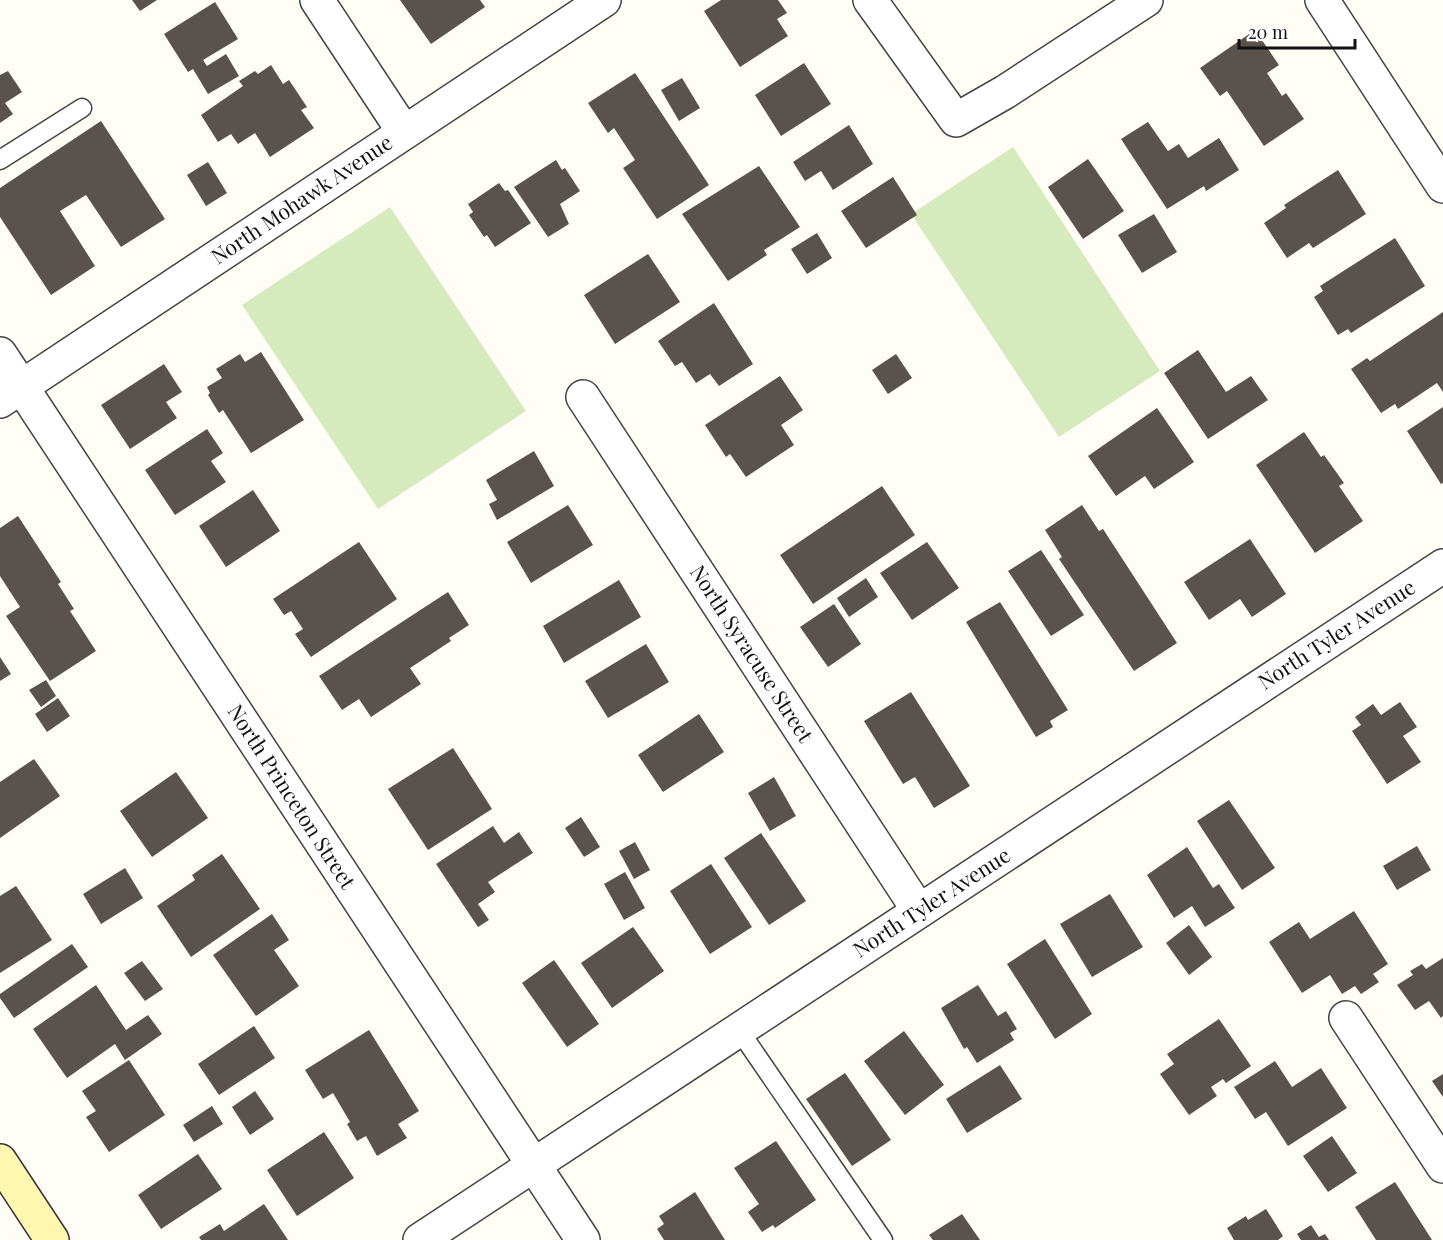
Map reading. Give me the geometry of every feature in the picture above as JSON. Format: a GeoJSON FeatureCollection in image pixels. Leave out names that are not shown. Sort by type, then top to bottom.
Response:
{"type":"FeatureCollection","features":[{"type":"Feature","properties":{"kind":"main road"},"geometry":{"type":"LineString","coordinates":[[0,1161],[52,1240]]}},
{"type":"Feature","properties":{"kind":"street"},"geometry":{"type":"LineString","coordinates":[[317,0],[404,132]]}},
{"type":"Feature","properties":{"kind":"street","name":"North Mohawk Avenue"},"geometry":{"type":"LineString","coordinates":[[11,393],[604,0]]}},
{"type":"Feature","properties":{"kind":"street"},"geometry":{"type":"LineString","coordinates":[[870,0],[956,120],[1005,92],[1146,0]]}},
{"type":"Feature","properties":{"kind":"street"},"geometry":{"type":"LineString","coordinates":[[1322,0],[1443,186]]}},
{"type":"Feature","properties":{"kind":"street","name":"North Princeton Street"},"geometry":{"type":"LineString","coordinates":[[0,354],[11,393],[583,1240]]}},
{"type":"Feature","properties":{"kind":"street","name":"North Syracuse Street"},"geometry":{"type":"LineString","coordinates":[[583,397],[919,911]]}},
{"type":"Feature","properties":{"kind":"street","name":"North Tyler Avenue"},"geometry":{"type":"LineString","coordinates":[[420,1240],[1443,566]]}},
{"type":"Feature","properties":{"kind":"street"},"geometry":{"type":"LineString","coordinates":[[1346,1018],[1443,1166]]}},
{"type":"Feature","properties":{"kind":"lane"},"geometry":{"type":"LineString","coordinates":[[0,160],[82,108]]}},
{"type":"Feature","properties":{"kind":"lane"},"geometry":{"type":"LineString","coordinates":[[739,1030],[883,1240]]}},
{"type":"Feature","properties":{"kind":"green space"},"geometry":{"type":"Polygon","coordinates":[[[1013,147],[1160,371],[1059,437],[911,214],[1013,147]]]}},
{"type":"Feature","properties":{"kind":"green space"},"geometry":{"type":"Polygon","coordinates":[[[390,207],[526,411],[378,509],[242,305],[390,207]]]}},
{"type":"Feature","properties":{"kind":"building"},"geometry":{"type":"Polygon","coordinates":[[[132,0],[157,0],[140,11],[132,0]]]}},
{"type":"Feature","properties":{"kind":"building"},"geometry":{"type":"Polygon","coordinates":[[[400,0],[480,0],[485,7],[431,44],[400,0]]]}},
{"type":"Feature","properties":{"kind":"building"},"geometry":{"type":"Polygon","coordinates":[[[721,0],[778,0],[787,13],[777,19],[788,36],[740,67],[704,11],[721,0]]]}},
{"type":"Feature","properties":{"kind":"building"},"geometry":{"type":"Polygon","coordinates":[[[215,2],[238,39],[203,60],[207,66],[226,54],[239,76],[208,94],[193,69],[188,72],[164,34],[215,2]]]}},
{"type":"Feature","properties":{"kind":"building"},"geometry":{"type":"Polygon","coordinates":[[[1255,30],[1279,65],[1267,73],[1282,96],[1286,93],[1304,119],[1264,146],[1227,91],[1220,96],[1200,68],[1255,30]]]}},
{"type":"Feature","properties":{"kind":"building"},"geometry":{"type":"Polygon","coordinates":[[[804,63],[831,104],[781,136],[755,95],[804,63]]]}},
{"type":"Feature","properties":{"kind":"building"},"geometry":{"type":"Polygon","coordinates":[[[271,65],[283,84],[289,80],[307,107],[301,110],[314,128],[270,157],[255,133],[238,144],[231,134],[218,142],[201,115],[243,86],[239,81],[255,71],[258,74],[271,65]]]}},
{"type":"Feature","properties":{"kind":"building"},"geometry":{"type":"Polygon","coordinates":[[[8,71],[22,92],[5,103],[13,114],[0,123],[0,75],[8,71]]]}},
{"type":"Feature","properties":{"kind":"building"},"geometry":{"type":"Polygon","coordinates":[[[635,73],[709,185],[657,219],[623,168],[635,160],[614,128],[608,133],[588,103],[635,73]]]}},
{"type":"Feature","properties":{"kind":"building"},"geometry":{"type":"Polygon","coordinates":[[[682,78],[700,108],[679,121],[661,90],[682,78]]]}},
{"type":"Feature","properties":{"kind":"building"},"geometry":{"type":"Polygon","coordinates":[[[101,121],[165,219],[121,247],[86,195],[60,211],[95,266],[51,295],[0,217],[0,188],[101,121]]]}},
{"type":"Feature","properties":{"kind":"building"},"geometry":{"type":"Polygon","coordinates":[[[1148,122],[1168,151],[1179,144],[1188,158],[1219,138],[1239,170],[1206,191],[1204,186],[1167,209],[1121,139],[1148,122]]]}},
{"type":"Feature","properties":{"kind":"building"},"geometry":{"type":"Polygon","coordinates":[[[849,125],[873,164],[833,190],[821,171],[805,181],[793,162],[849,125]]]}},
{"type":"Feature","properties":{"kind":"building"},"geometry":{"type":"Polygon","coordinates":[[[1088,159],[1124,211],[1083,239],[1048,187],[1088,159]]]}},
{"type":"Feature","properties":{"kind":"building"},"geometry":{"type":"Polygon","coordinates":[[[556,160],[562,170],[565,168],[580,191],[560,204],[569,224],[548,237],[514,187],[556,160]]]}},
{"type":"Feature","properties":{"kind":"building"},"geometry":{"type":"Polygon","coordinates":[[[208,162],[227,193],[206,206],[187,175],[208,162]]]}},
{"type":"Feature","properties":{"kind":"building"},"geometry":{"type":"Polygon","coordinates":[[[759,166],[800,227],[764,250],[767,255],[728,281],[682,214],[759,166]]]}},
{"type":"Feature","properties":{"kind":"building"},"geometry":{"type":"Polygon","coordinates":[[[1338,170],[1366,214],[1313,248],[1309,243],[1287,258],[1264,223],[1286,208],[1284,205],[1338,170]]]}},
{"type":"Feature","properties":{"kind":"building"},"geometry":{"type":"Polygon","coordinates":[[[893,177],[917,215],[866,248],[841,211],[893,177]]]}},
{"type":"Feature","properties":{"kind":"building"},"geometry":{"type":"Polygon","coordinates":[[[499,183],[505,191],[508,190],[531,223],[495,247],[487,235],[484,237],[469,215],[473,212],[468,204],[499,183]]]}},
{"type":"Feature","properties":{"kind":"building"},"geometry":{"type":"Polygon","coordinates":[[[1154,214],[1177,252],[1142,273],[1118,235],[1154,214]]]}},
{"type":"Feature","properties":{"kind":"building"},"geometry":{"type":"Polygon","coordinates":[[[817,233],[832,258],[807,274],[791,249],[817,233]]]}},
{"type":"Feature","properties":{"kind":"building"},"geometry":{"type":"Polygon","coordinates":[[[1395,238],[1425,286],[1351,333],[1348,329],[1338,335],[1314,297],[1323,291],[1320,286],[1395,238]]]}},
{"type":"Feature","properties":{"kind":"building"},"geometry":{"type":"Polygon","coordinates":[[[648,254],[680,302],[615,344],[584,295],[648,254]]]}},
{"type":"Feature","properties":{"kind":"building"},"geometry":{"type":"Polygon","coordinates":[[[714,303],[753,364],[719,386],[710,374],[696,383],[682,362],[675,366],[658,341],[714,303]]]}},
{"type":"Feature","properties":{"kind":"building"},"geometry":{"type":"Polygon","coordinates":[[[1443,312],[1443,392],[1437,383],[1398,409],[1395,404],[1381,413],[1351,369],[1367,358],[1370,361],[1443,312]]]}},
{"type":"Feature","properties":{"kind":"building"},"geometry":{"type":"Polygon","coordinates":[[[1198,350],[1226,392],[1251,376],[1268,400],[1208,439],[1164,373],[1198,350]]]}},
{"type":"Feature","properties":{"kind":"building"},"geometry":{"type":"Polygon","coordinates":[[[261,352],[304,420],[251,453],[223,410],[219,413],[208,395],[210,393],[207,387],[222,378],[216,369],[240,354],[245,362],[261,352]]]}},
{"type":"Feature","properties":{"kind":"building"},"geometry":{"type":"Polygon","coordinates":[[[896,354],[912,378],[888,394],[872,370],[896,354]]]}},
{"type":"Feature","properties":{"kind":"building"},"geometry":{"type":"Polygon","coordinates":[[[164,364],[182,392],[166,402],[177,418],[130,449],[101,405],[164,364]]]}},
{"type":"Feature","properties":{"kind":"building"},"geometry":{"type":"Polygon","coordinates":[[[780,376],[803,410],[781,425],[794,445],[746,477],[730,454],[726,457],[705,425],[780,376]]]}},
{"type":"Feature","properties":{"kind":"building"},"geometry":{"type":"Polygon","coordinates":[[[1443,407],[1443,483],[1441,484],[1407,431],[1443,407]]]}},
{"type":"Feature","properties":{"kind":"building"},"geometry":{"type":"Polygon","coordinates":[[[1157,408],[1194,462],[1154,489],[1145,476],[1116,496],[1088,456],[1157,408]]]}},
{"type":"Feature","properties":{"kind":"building"},"geometry":{"type":"Polygon","coordinates":[[[207,429],[223,453],[211,461],[226,482],[175,515],[145,470],[207,429]]]}},
{"type":"Feature","properties":{"kind":"building"},"geometry":{"type":"Polygon","coordinates":[[[1304,432],[1321,457],[1324,455],[1344,483],[1339,486],[1363,521],[1315,553],[1256,465],[1304,432]]]}},
{"type":"Feature","properties":{"kind":"building"},"geometry":{"type":"Polygon","coordinates":[[[534,451],[554,486],[497,520],[489,504],[497,500],[486,480],[534,451]]]}},
{"type":"Feature","properties":{"kind":"building"},"geometry":{"type":"Polygon","coordinates":[[[882,486],[915,535],[813,604],[780,555],[882,486]]]}},
{"type":"Feature","properties":{"kind":"building"},"geometry":{"type":"Polygon","coordinates":[[[253,490],[280,531],[226,567],[199,526],[253,490]]]}},
{"type":"Feature","properties":{"kind":"building"},"geometry":{"type":"Polygon","coordinates":[[[568,505],[593,545],[531,583],[507,542],[568,505]]]}},
{"type":"Feature","properties":{"kind":"building"},"geometry":{"type":"Polygon","coordinates":[[[1082,505],[1099,531],[1103,529],[1177,643],[1134,671],[1059,559],[1062,557],[1045,530],[1082,505]]]}},
{"type":"Feature","properties":{"kind":"building"},"geometry":{"type":"Polygon","coordinates":[[[18,516],[61,582],[58,584],[74,609],[70,611],[96,651],[50,681],[6,616],[20,607],[0,576],[0,528],[18,516]]]}},
{"type":"Feature","properties":{"kind":"building"},"geometry":{"type":"Polygon","coordinates":[[[1250,539],[1286,594],[1252,617],[1240,599],[1209,620],[1184,582],[1250,539]]]}},
{"type":"Feature","properties":{"kind":"building"},"geometry":{"type":"Polygon","coordinates":[[[359,542],[397,599],[311,657],[295,634],[303,629],[291,611],[284,615],[273,599],[359,542]]]}},
{"type":"Feature","properties":{"kind":"building"},"geometry":{"type":"Polygon","coordinates":[[[927,542],[959,588],[912,620],[880,573],[927,542]]]}},
{"type":"Feature","properties":{"kind":"building"},"geometry":{"type":"Polygon","coordinates":[[[1041,550],[1084,615],[1051,636],[1008,571],[1041,550]]]}},
{"type":"Feature","properties":{"kind":"building"},"geometry":{"type":"Polygon","coordinates":[[[866,578],[878,597],[849,617],[837,598],[866,578]]]}},
{"type":"Feature","properties":{"kind":"building"},"geometry":{"type":"Polygon","coordinates":[[[619,580],[641,617],[564,663],[543,626],[619,580]]]}},
{"type":"Feature","properties":{"kind":"building"},"geometry":{"type":"Polygon","coordinates":[[[448,592],[469,625],[449,638],[451,641],[410,668],[421,684],[371,717],[359,699],[342,710],[319,676],[448,592]]]}},
{"type":"Feature","properties":{"kind":"building"},"geometry":{"type":"Polygon","coordinates":[[[1000,602],[1068,710],[1050,721],[1053,727],[1036,737],[966,622],[1000,602]]]}},
{"type":"Feature","properties":{"kind":"building"},"geometry":{"type":"Polygon","coordinates":[[[834,604],[861,644],[828,667],[800,627],[834,604]]]}},
{"type":"Feature","properties":{"kind":"building"},"geometry":{"type":"Polygon","coordinates":[[[646,644],[669,682],[608,718],[585,681],[646,644]]]}},
{"type":"Feature","properties":{"kind":"building"},"geometry":{"type":"Polygon","coordinates":[[[0,657],[11,674],[0,681],[0,657]]]}},
{"type":"Feature","properties":{"kind":"building"},"geometry":{"type":"Polygon","coordinates":[[[46,680],[56,696],[41,707],[29,690],[46,680]]]}},
{"type":"Feature","properties":{"kind":"building"},"geometry":{"type":"Polygon","coordinates":[[[911,692],[970,786],[934,808],[915,777],[903,784],[864,721],[911,692]]]}},
{"type":"Feature","properties":{"kind":"building"},"geometry":{"type":"Polygon","coordinates":[[[58,698],[70,716],[47,732],[35,714],[58,698]]]}},
{"type":"Feature","properties":{"kind":"building"},"geometry":{"type":"Polygon","coordinates":[[[1400,702],[1417,727],[1403,736],[1421,762],[1387,784],[1352,731],[1361,725],[1355,717],[1373,704],[1381,715],[1400,702]]]}},
{"type":"Feature","properties":{"kind":"building"},"geometry":{"type":"Polygon","coordinates":[[[699,714],[724,752],[663,792],[638,755],[699,714]]]}},
{"type":"Feature","properties":{"kind":"building"},"geometry":{"type":"Polygon","coordinates":[[[453,748],[492,809],[428,850],[388,789],[453,748]]]}},
{"type":"Feature","properties":{"kind":"building"},"geometry":{"type":"Polygon","coordinates":[[[34,759],[60,796],[0,838],[0,782],[34,759]]]}},
{"type":"Feature","properties":{"kind":"building"},"geometry":{"type":"Polygon","coordinates":[[[176,772],[208,818],[152,857],[120,811],[176,772]]]}},
{"type":"Feature","properties":{"kind":"building"},"geometry":{"type":"Polygon","coordinates":[[[774,777],[796,816],[770,831],[748,793],[774,777]]]}},
{"type":"Feature","properties":{"kind":"building"},"geometry":{"type":"Polygon","coordinates":[[[1229,800],[1275,868],[1242,890],[1197,821],[1229,800]]]}},
{"type":"Feature","properties":{"kind":"building"},"geometry":{"type":"Polygon","coordinates":[[[581,817],[600,847],[584,857],[565,828],[581,817]]]}},
{"type":"Feature","properties":{"kind":"building"},"geometry":{"type":"Polygon","coordinates":[[[493,826],[504,843],[519,832],[533,853],[488,882],[495,892],[478,904],[489,920],[478,927],[436,864],[493,826]]]}},
{"type":"Feature","properties":{"kind":"building"},"geometry":{"type":"Polygon","coordinates":[[[761,833],[806,901],[769,925],[724,858],[761,833]]]}},
{"type":"Feature","properties":{"kind":"building"},"geometry":{"type":"Polygon","coordinates":[[[635,842],[650,870],[634,879],[619,851],[635,842]]]}},
{"type":"Feature","properties":{"kind":"building"},"geometry":{"type":"Polygon","coordinates":[[[1417,846],[1431,870],[1397,890],[1383,866],[1417,846]]]}},
{"type":"Feature","properties":{"kind":"building"},"geometry":{"type":"Polygon","coordinates":[[[1187,847],[1213,888],[1219,884],[1235,908],[1205,927],[1192,906],[1174,918],[1147,875],[1187,847]]]}},
{"type":"Feature","properties":{"kind":"building"},"geometry":{"type":"Polygon","coordinates":[[[222,854],[260,909],[191,957],[157,906],[195,880],[192,875],[222,854]]]}},
{"type":"Feature","properties":{"kind":"building"},"geometry":{"type":"Polygon","coordinates":[[[711,864],[752,927],[710,954],[670,891],[711,864]]]}},
{"type":"Feature","properties":{"kind":"building"},"geometry":{"type":"Polygon","coordinates":[[[125,868],[143,898],[101,924],[83,894],[125,868]]]}},
{"type":"Feature","properties":{"kind":"building"},"geometry":{"type":"Polygon","coordinates":[[[625,872],[645,908],[624,920],[604,884],[625,872]]]}},
{"type":"Feature","properties":{"kind":"building"},"geometry":{"type":"Polygon","coordinates":[[[16,886],[52,940],[0,973],[0,896],[16,886]]]}},
{"type":"Feature","properties":{"kind":"building"},"geometry":{"type":"Polygon","coordinates":[[[1110,894],[1143,947],[1092,977],[1060,924],[1110,894]]]}},
{"type":"Feature","properties":{"kind":"building"},"geometry":{"type":"Polygon","coordinates":[[[1354,911],[1388,964],[1373,974],[1379,982],[1361,994],[1355,986],[1342,994],[1330,975],[1302,993],[1269,942],[1299,922],[1310,939],[1354,911]]]}},
{"type":"Feature","properties":{"kind":"building"},"geometry":{"type":"Polygon","coordinates":[[[272,914],[289,940],[274,950],[299,986],[256,1016],[213,955],[272,914]]]}},
{"type":"Feature","properties":{"kind":"building"},"geometry":{"type":"Polygon","coordinates":[[[1189,925],[1212,957],[1189,975],[1166,943],[1189,925]]]}},
{"type":"Feature","properties":{"kind":"building"},"geometry":{"type":"Polygon","coordinates":[[[633,927],[664,971],[612,1008],[581,963],[633,927]]]}},
{"type":"Feature","properties":{"kind":"building"},"geometry":{"type":"Polygon","coordinates":[[[1045,939],[1092,1014],[1055,1039],[1007,964],[1045,939]]]}},
{"type":"Feature","properties":{"kind":"building"},"geometry":{"type":"Polygon","coordinates":[[[72,944],[88,967],[14,1018],[0,998],[0,994],[72,944]]]}},
{"type":"Feature","properties":{"kind":"building"},"geometry":{"type":"Polygon","coordinates":[[[1443,958],[1443,1016],[1441,1018],[1429,1001],[1415,1010],[1397,985],[1413,975],[1410,971],[1422,964],[1426,969],[1443,958]]]}},
{"type":"Feature","properties":{"kind":"building"},"geometry":{"type":"Polygon","coordinates":[[[554,960],[599,1024],[567,1047],[522,983],[554,960]]]}},
{"type":"Feature","properties":{"kind":"building"},"geometry":{"type":"Polygon","coordinates":[[[142,961],[163,989],[145,1001],[124,973],[142,961]]]}},
{"type":"Feature","properties":{"kind":"building"},"geometry":{"type":"Polygon","coordinates":[[[96,985],[126,1030],[148,1015],[162,1034],[125,1060],[115,1044],[67,1078],[33,1029],[96,985]]]}},
{"type":"Feature","properties":{"kind":"building"},"geometry":{"type":"Polygon","coordinates":[[[978,985],[998,1016],[1006,1011],[1017,1029],[1010,1033],[1014,1040],[977,1063],[967,1047],[964,1049],[941,1008],[978,985]]]}},
{"type":"Feature","properties":{"kind":"building"},"geometry":{"type":"Polygon","coordinates":[[[1219,1019],[1251,1066],[1226,1083],[1223,1079],[1211,1087],[1217,1096],[1189,1115],[1160,1074],[1174,1064],[1167,1054],[1219,1019]]]}},
{"type":"Feature","properties":{"kind":"building"},"geometry":{"type":"Polygon","coordinates":[[[254,1026],[275,1058],[219,1095],[198,1064],[254,1026]]]}},
{"type":"Feature","properties":{"kind":"building"},"geometry":{"type":"Polygon","coordinates":[[[369,1030],[419,1111],[398,1124],[407,1138],[377,1156],[366,1136],[357,1141],[347,1124],[350,1122],[333,1093],[323,1099],[305,1070],[369,1030]]]}},
{"type":"Feature","properties":{"kind":"building"},"geometry":{"type":"Polygon","coordinates":[[[904,1031],[944,1085],[905,1115],[864,1061],[904,1031]]]}},
{"type":"Feature","properties":{"kind":"building"},"geometry":{"type":"Polygon","coordinates":[[[129,1060],[165,1115],[109,1152],[86,1117],[96,1111],[82,1091],[129,1060]]]}},
{"type":"Feature","properties":{"kind":"building"},"geometry":{"type":"Polygon","coordinates":[[[1275,1061],[1292,1087],[1321,1068],[1347,1108],[1288,1146],[1266,1112],[1255,1119],[1234,1087],[1275,1061]]]}},
{"type":"Feature","properties":{"kind":"building"},"geometry":{"type":"Polygon","coordinates":[[[1000,1065],[1022,1099],[967,1133],[946,1099],[1000,1065]]]}},
{"type":"Feature","properties":{"kind":"building"},"geometry":{"type":"Polygon","coordinates":[[[845,1073],[891,1140],[852,1166],[806,1099],[845,1073]]]}},
{"type":"Feature","properties":{"kind":"building"},"geometry":{"type":"Polygon","coordinates":[[[1443,1074],[1443,1097],[1432,1081],[1443,1074]]]}},
{"type":"Feature","properties":{"kind":"building"},"geometry":{"type":"Polygon","coordinates":[[[255,1091],[274,1119],[250,1135],[232,1107],[255,1091]]]}},
{"type":"Feature","properties":{"kind":"building"},"geometry":{"type":"Polygon","coordinates":[[[212,1106],[223,1124],[194,1142],[183,1125],[212,1106]]]}},
{"type":"Feature","properties":{"kind":"building"},"geometry":{"type":"Polygon","coordinates":[[[324,1132],[354,1178],[297,1216],[267,1170],[324,1132]]]}},
{"type":"Feature","properties":{"kind":"building"},"geometry":{"type":"Polygon","coordinates":[[[1332,1136],[1357,1173],[1328,1192],[1303,1156],[1332,1136]]]}},
{"type":"Feature","properties":{"kind":"building"},"geometry":{"type":"Polygon","coordinates":[[[776,1141],[816,1200],[775,1228],[773,1225],[762,1232],[748,1212],[759,1204],[734,1168],[776,1141]]]}},
{"type":"Feature","properties":{"kind":"building"},"geometry":{"type":"Polygon","coordinates":[[[198,1154],[222,1189],[161,1229],[138,1195],[198,1154]]]}},
{"type":"Feature","properties":{"kind":"building"},"geometry":{"type":"Polygon","coordinates":[[[1395,1182],[1432,1240],[1376,1240],[1355,1207],[1395,1182]]]}},
{"type":"Feature","properties":{"kind":"building"},"geometry":{"type":"Polygon","coordinates":[[[695,1192],[725,1240],[664,1240],[657,1229],[664,1224],[659,1216],[695,1192]]]}},
{"type":"Feature","properties":{"kind":"building"},"geometry":{"type":"Polygon","coordinates":[[[264,1204],[288,1240],[201,1240],[199,1237],[220,1224],[224,1231],[264,1204]]]}},
{"type":"Feature","properties":{"kind":"building"},"geometry":{"type":"Polygon","coordinates":[[[1266,1209],[1283,1236],[1278,1240],[1234,1240],[1227,1228],[1246,1216],[1248,1220],[1266,1209]]]}},
{"type":"Feature","properties":{"kind":"building"},"geometry":{"type":"Polygon","coordinates":[[[962,1214],[980,1240],[933,1240],[929,1235],[962,1214]]]}},
{"type":"Feature","properties":{"kind":"building"},"geometry":{"type":"Polygon","coordinates":[[[1311,1225],[1319,1237],[1325,1234],[1329,1240],[1301,1240],[1297,1234],[1311,1225]]]}}]}
